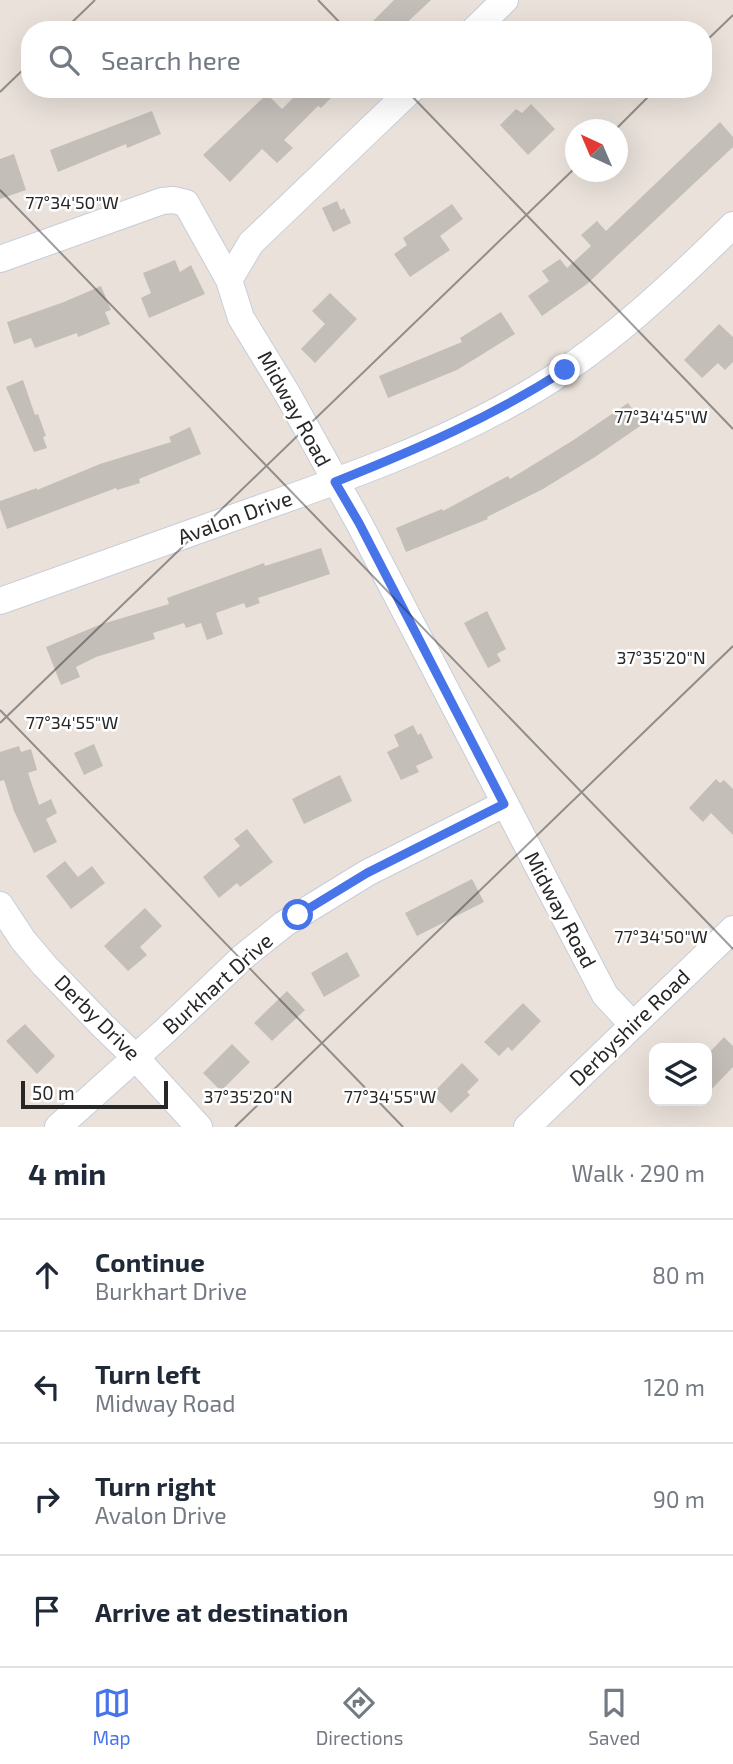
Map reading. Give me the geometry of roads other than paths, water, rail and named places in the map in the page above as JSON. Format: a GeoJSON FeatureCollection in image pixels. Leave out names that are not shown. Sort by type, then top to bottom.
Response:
{"type":"FeatureCollection","features":[{"type":"Feature","properties":{"kind":"street"},"geometry":{"type":"LineString","coordinates":[[483,21],[505,0]]}},
{"type":"Feature","properties":{"kind":"street"},"geometry":{"type":"LineString","coordinates":[[229,280],[251,243],[403,98]]}},
{"type":"Feature","properties":{"kind":"street","name":"Midway Road"},"geometry":{"type":"LineString","coordinates":[[0,259],[162,201],[186,203],[229,280],[242,318],[359,523],[604,995],[633,1025]]}},
{"type":"Feature","properties":{"kind":"street","name":"Avalon Drive"},"geometry":{"type":"LineString","coordinates":[[0,601],[335,482],[469,426],[565,370],[630,320],[733,225]]}},
{"type":"Feature","properties":{"kind":"street","name":"Burkhart Drive"},"geometry":{"type":"LineString","coordinates":[[58,1127],[243,957],[284,924],[367,873],[504,804]]}},
{"type":"Feature","properties":{"kind":"street","name":"Derby Drive"},"geometry":{"type":"LineString","coordinates":[[0,905],[23,940],[45,965],[199,1127]]}},
{"type":"Feature","properties":{"kind":"street","name":"Derbyshire Road"},"geometry":{"type":"LineString","coordinates":[[527,1127],[733,929]]}}]}
